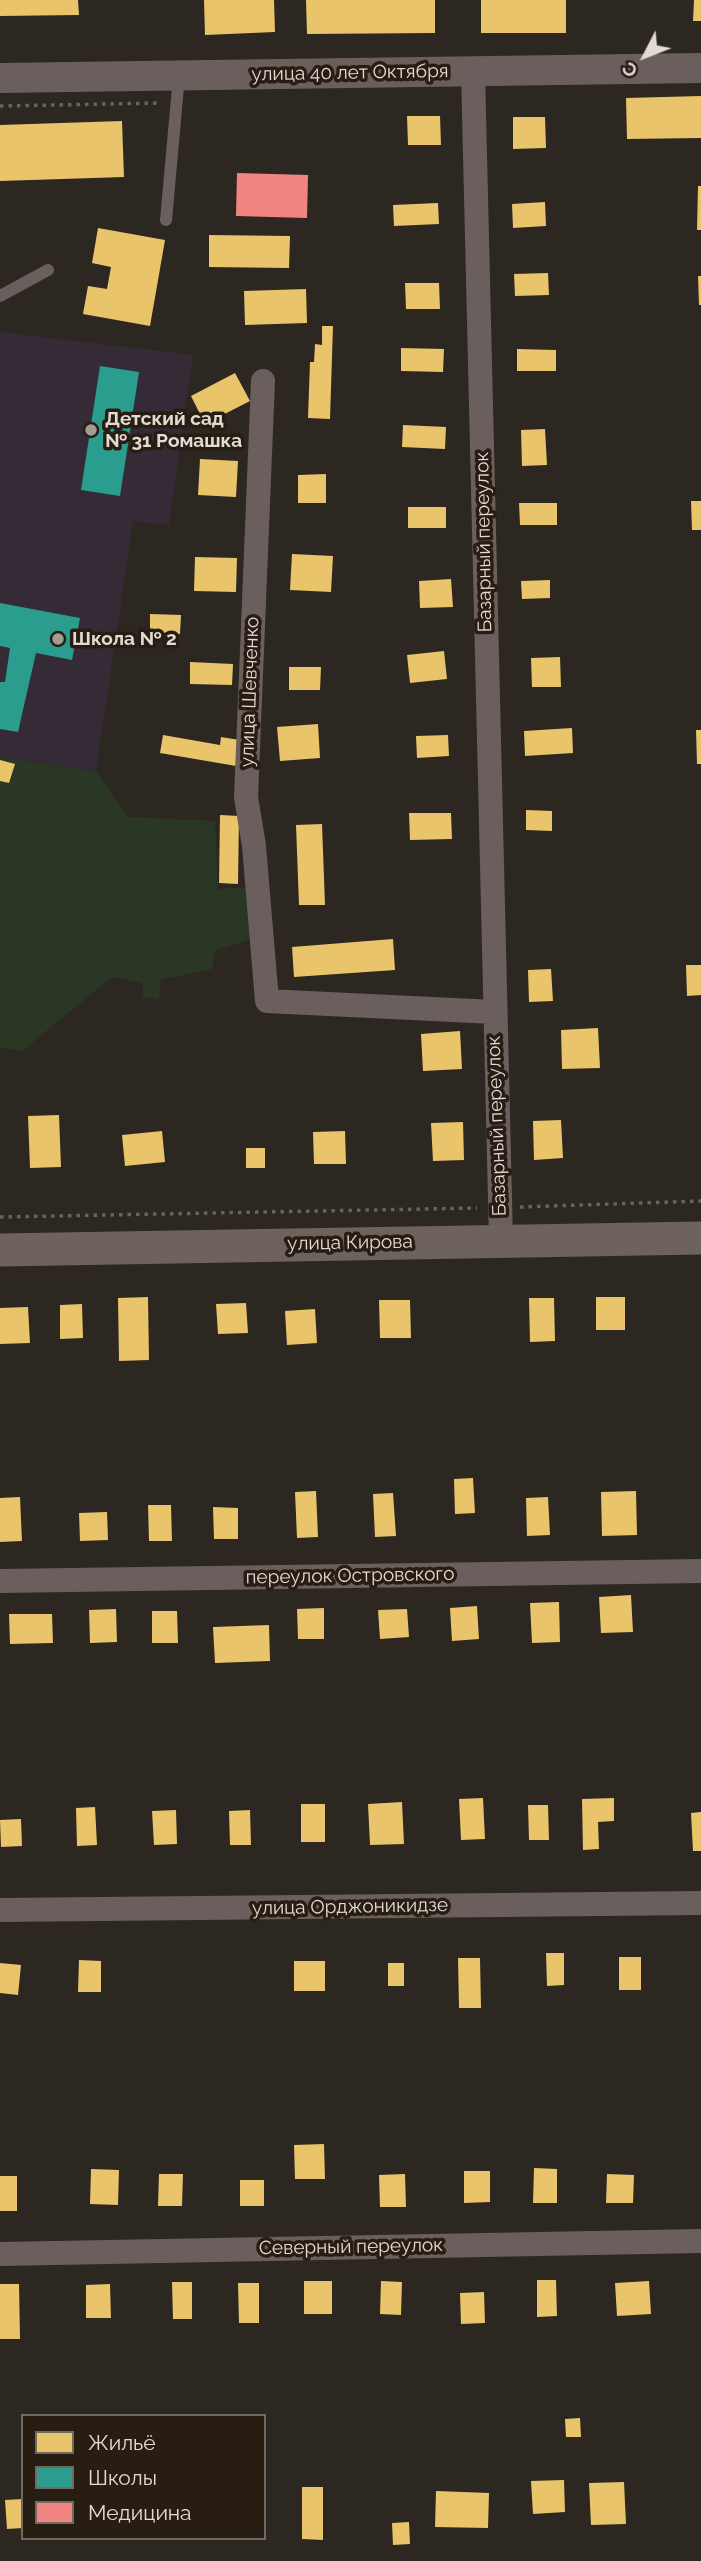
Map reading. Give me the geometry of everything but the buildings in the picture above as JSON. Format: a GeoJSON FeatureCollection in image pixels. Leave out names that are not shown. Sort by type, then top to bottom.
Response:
{"type":"FeatureCollection","features":[{"type":"Feature","properties":{"kind":"main road","name":"улица Кирова"},"geometry":{"type":"LineString","coordinates":[[0,1250],[500,1224],[701,1238]]}},
{"type":"Feature","properties":{"kind":"street","name":"улица 40 лет Октября"},"geometry":{"type":"LineString","coordinates":[[0,78],[701,68]]}},
{"type":"Feature","properties":{"kind":"street","name":"Базарный переулок"},"geometry":{"type":"LineString","coordinates":[[473,71],[500,1224]]}},
{"type":"Feature","properties":{"kind":"street","name":"улица Шевченко"},"geometry":{"type":"LineString","coordinates":[[263,381],[246,797],[254,846],[267,1001]]}},
{"type":"Feature","properties":{"kind":"street","name":"Базарный переулок"},"geometry":{"type":"LineString","coordinates":[[267,1001],[494,1012]]}},
{"type":"Feature","properties":{"kind":"street","name":"переулок Островского"},"geometry":{"type":"LineString","coordinates":[[0,1581],[701,1571]]}},
{"type":"Feature","properties":{"kind":"street","name":"улица Орджоникидзе"},"geometry":{"type":"LineString","coordinates":[[0,1910],[701,1903]]}},
{"type":"Feature","properties":{"kind":"street","name":"Северный переулок"},"geometry":{"type":"LineString","coordinates":[[0,2254],[701,2241]]}},
{"type":"Feature","properties":{"kind":"lane"},"geometry":{"type":"LineString","coordinates":[[166,220],[179,75]]}},
{"type":"Feature","properties":{"kind":"lane"},"geometry":{"type":"LineString","coordinates":[[0,296],[48,270]]}},
{"type":"Feature","properties":{"kind":"path"},"geometry":{"type":"LineString","coordinates":[[0,1217],[500,1224],[701,1201]]}},
{"type":"Feature","properties":{"kind":"shaded area"},"geometry":{"type":"Polygon","coordinates":[[[0,332],[193,355],[169,525],[133,521],[96,771],[0,757],[0,332]]]}},
{"type":"Feature","properties":{"kind":"green space"},"geometry":{"type":"Polygon","coordinates":[[[0,757],[96,771],[128,817],[215,821],[218,889],[251,887],[252,939],[215,950],[212,969],[161,980],[159,1000],[143,997],[143,983],[112,977],[22,1051],[0,1047],[0,757]]]}},
{"type":"Feature","properties":{"kind":"place","name":"Детский сад № 31 Ромашка"},"geometry":{"type":"Point","coordinates":[91,430]}},
{"type":"Feature","properties":{"kind":"place","name":"Школа № 2"},"geometry":{"type":"Point","coordinates":[58,639]}}]}
